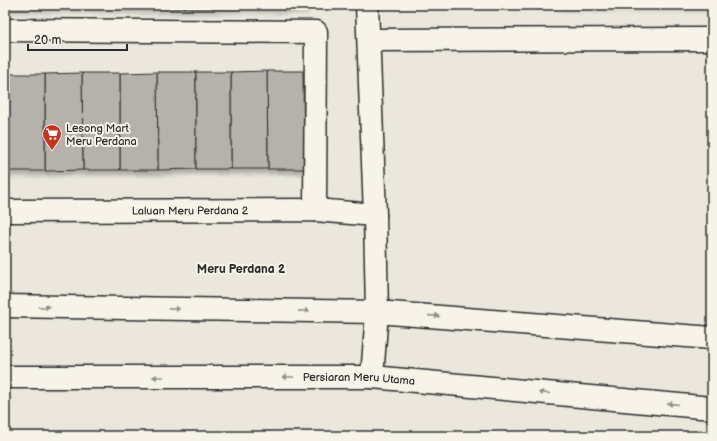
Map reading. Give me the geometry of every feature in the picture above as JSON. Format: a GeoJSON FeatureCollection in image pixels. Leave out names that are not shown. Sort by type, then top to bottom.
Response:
{"type":"FeatureCollection","features":[{"type":"Feature","properties":{"kind":"street"},"geometry":{"type":"LineString","coordinates":[[367,5],[377,312],[372,377]]}},
{"type":"Feature","properties":{"kind":"street"},"geometry":{"type":"LineString","coordinates":[[5,30],[316,32],[315,210]]}},
{"type":"Feature","properties":{"kind":"street"},"geometry":{"type":"LineString","coordinates":[[369,40],[712,40]]}},
{"type":"Feature","properties":{"kind":"street","name":"Laluan Meru Perdana 2"},"geometry":{"type":"LineString","coordinates":[[5,210],[315,210],[375,215]]}},
{"type":"Feature","properties":{"kind":"street"},"geometry":{"type":"LineString","coordinates":[[5,306],[377,312],[712,338]]}},
{"type":"Feature","properties":{"kind":"street","name":"Persiaran Meru Utama"},"geometry":{"type":"LineString","coordinates":[[5,377],[372,377],[712,408]]}},
{"type":"Feature","properties":{"kind":"building"},"geometry":{"type":"Polygon","coordinates":[[[6,5],[36,5],[36,7],[6,7],[6,5]]]}},
{"type":"Feature","properties":{"kind":"building"},"geometry":{"type":"Polygon","coordinates":[[[36,5],[67,5],[67,7],[36,7],[36,5]]]}},
{"type":"Feature","properties":{"kind":"building"},"geometry":{"type":"Polygon","coordinates":[[[67,5],[97,5],[97,7],[67,7],[67,5]]]}},
{"type":"Feature","properties":{"kind":"building"},"geometry":{"type":"Polygon","coordinates":[[[97,5],[127,5],[127,8],[97,7],[97,5]]]}},
{"type":"Feature","properties":{"kind":"building"},"geometry":{"type":"Polygon","coordinates":[[[127,5],[155,5],[155,8],[127,8],[127,5]]]}},
{"type":"Feature","properties":{"kind":"building"},"geometry":{"type":"Polygon","coordinates":[[[155,5],[185,5],[185,8],[155,8],[155,5]]]}},
{"type":"Feature","properties":{"kind":"building"},"geometry":{"type":"Polygon","coordinates":[[[185,5],[214,5],[214,8],[185,8],[185,5]]]}},
{"type":"Feature","properties":{"kind":"building"},"geometry":{"type":"Polygon","coordinates":[[[214,5],[244,5],[244,7],[214,8],[214,5]]]}},
{"type":"Feature","properties":{"kind":"building"},"geometry":{"type":"Polygon","coordinates":[[[244,5],[274,5],[274,8],[244,7],[244,5]]]}},
{"type":"Feature","properties":{"kind":"building"},"geometry":{"type":"Polygon","coordinates":[[[274,5],[305,5],[305,8],[274,8],[274,5]]]}},
{"type":"Feature","properties":{"kind":"building"},"geometry":{"type":"Polygon","coordinates":[[[589,5],[589,6],[558,6],[589,5]]]}},
{"type":"Feature","properties":{"kind":"building"},"geometry":{"type":"Polygon","coordinates":[[[619,5],[619,6],[589,6],[619,5]]]}},
{"type":"Feature","properties":{"kind":"building"},"geometry":{"type":"Polygon","coordinates":[[[649,5],[649,6],[619,6],[649,5]]]}},
{"type":"Feature","properties":{"kind":"building"},"geometry":{"type":"Polygon","coordinates":[[[677,5],[677,6],[649,6],[677,5]]]}},
{"type":"Feature","properties":{"kind":"building"},"geometry":{"type":"Polygon","coordinates":[[[708,5],[708,6],[677,6],[708,5]]]}},
{"type":"Feature","properties":{"kind":"building"},"geometry":{"type":"Polygon","coordinates":[[[267,71],[303,71],[304,169],[268,169],[267,71]]]}},
{"type":"Feature","properties":{"kind":"building"},"geometry":{"type":"Polygon","coordinates":[[[267,71],[268,169],[231,169],[231,72],[267,71]]]}},
{"type":"Feature","properties":{"kind":"building"},"geometry":{"type":"Polygon","coordinates":[[[157,72],[196,72],[196,169],[158,170],[157,72]]]}},
{"type":"Feature","properties":{"kind":"building"},"geometry":{"type":"Polygon","coordinates":[[[157,72],[158,170],[120,170],[120,73],[157,72]]]}},
{"type":"Feature","properties":{"kind":"building"},"geometry":{"type":"Polygon","coordinates":[[[196,72],[231,72],[231,169],[196,169],[196,72]]]}},
{"type":"Feature","properties":{"kind":"building"},"geometry":{"type":"Polygon","coordinates":[[[82,73],[120,73],[120,170],[83,170],[82,73]]]}},
{"type":"Feature","properties":{"kind":"building"},"geometry":{"type":"Polygon","coordinates":[[[82,73],[83,170],[45,171],[45,74],[82,73]]]}},
{"type":"Feature","properties":{"kind":"building"},"geometry":{"type":"Polygon","coordinates":[[[5,74],[8,74],[8,171],[5,171],[5,74]]]}},
{"type":"Feature","properties":{"kind":"building"},"geometry":{"type":"Polygon","coordinates":[[[8,74],[45,74],[45,171],[8,171],[8,74]]]}},
{"type":"Feature","properties":{"kind":"place","name":"Lesong Mart Meru Perdana"},"geometry":{"type":"Point","coordinates":[52,151]}},
{"type":"Feature","properties":{"kind":"district","name":"Meru Perdana 2"},"geometry":{"type":"Point","coordinates":[241,269]}}]}
